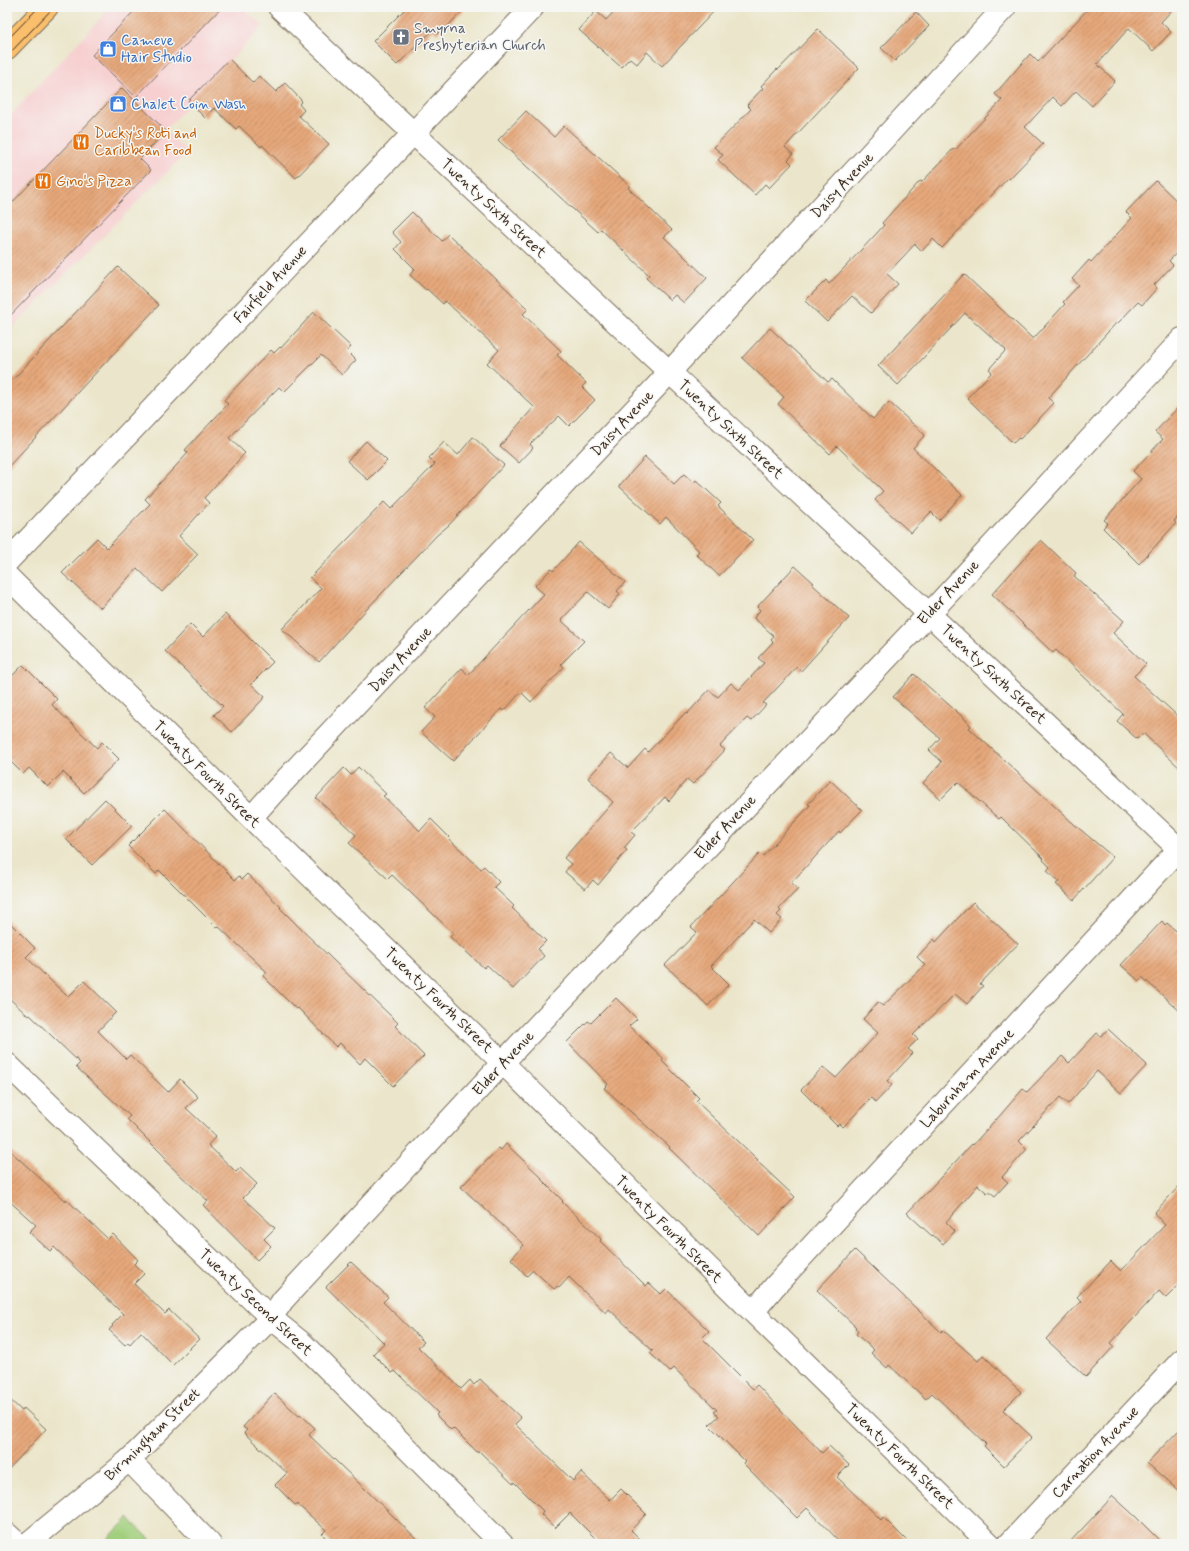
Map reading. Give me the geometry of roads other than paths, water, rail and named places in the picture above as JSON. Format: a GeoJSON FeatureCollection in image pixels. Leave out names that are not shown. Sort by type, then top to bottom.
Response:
{"type":"FeatureCollection","features":[{"type":"Feature","properties":{"kind":"main road"},"geometry":{"type":"LineString","coordinates":[[7,48],[47,7]]}},
{"type":"Feature","properties":{"kind":"street","name":"Twenty Sixth Street"},"geometry":{"type":"LineString","coordinates":[[279,7],[669,372],[930,613],[1181,849]]}},
{"type":"Feature","properties":{"kind":"street","name":"Fairfield Avenue"},"geometry":{"type":"LineString","coordinates":[[7,562],[533,7]]}},
{"type":"Feature","properties":{"kind":"street","name":"Daisy Avenue"},"geometry":{"type":"LineString","coordinates":[[251,818],[669,372],[1006,7]]}},
{"type":"Feature","properties":{"kind":"street","name":"Elder Avenue"},"geometry":{"type":"LineString","coordinates":[[272,1318],[288,1295],[503,1063],[912,630],[930,613],[1182,339]]}},
{"type":"Feature","properties":{"kind":"street","name":"Twenty Fourth Street"},"geometry":{"type":"LineString","coordinates":[[7,576],[251,818],[503,1063],[753,1312],[990,1544]]}},
{"type":"Feature","properties":{"kind":"street","name":"Laburnham Avenue"},"geometry":{"type":"LineString","coordinates":[[753,1312],[775,1286],[1181,849]]}},
{"type":"Feature","properties":{"kind":"street","name":"Twenty Second Street"},"geometry":{"type":"LineString","coordinates":[[7,1064],[272,1318],[302,1343],[502,1544]]}},
{"type":"Feature","properties":{"kind":"street","name":"Birmingham Street"},"geometry":{"type":"LineString","coordinates":[[27,1544],[129,1460],[272,1318]]}},
{"type":"Feature","properties":{"kind":"street","name":"Carnation Avenue"},"geometry":{"type":"LineString","coordinates":[[1009,1544],[1182,1360]]}},
{"type":"Feature","properties":{"kind":"street"},"geometry":{"type":"LineString","coordinates":[[129,1460],[210,1544]]}},
{"type":"Feature","properties":{"kind":"street"},"geometry":{"type":"LineString","coordinates":[[7,1534],[18,1544]]}},
{"type":"Feature","properties":{"kind":"tram line"},"geometry":{"type":"LineString","coordinates":[[7,40],[39,7]]}},
{"type":"Feature","properties":{"kind":"tram line"},"geometry":{"type":"LineString","coordinates":[[7,56],[54,7]]}},
{"type":"Feature","properties":{"kind":"place","name":"Smyrna Presbyterian Church"},"geometry":{"type":"Point","coordinates":[401,37]}},
{"type":"Feature","properties":{"kind":"place","name":"Cameve Hair Studio"},"geometry":{"type":"Point","coordinates":[108,49]}},
{"type":"Feature","properties":{"kind":"place","name":"Chalet Coin Wash"},"geometry":{"type":"Point","coordinates":[118,104]}},
{"type":"Feature","properties":{"kind":"place","name":"Ducky's Roti and Caribbean Food"},"geometry":{"type":"Point","coordinates":[81,142]}},
{"type":"Feature","properties":{"kind":"place","name":"Gino's Pizza"},"geometry":{"type":"Point","coordinates":[43,181]}}]}
